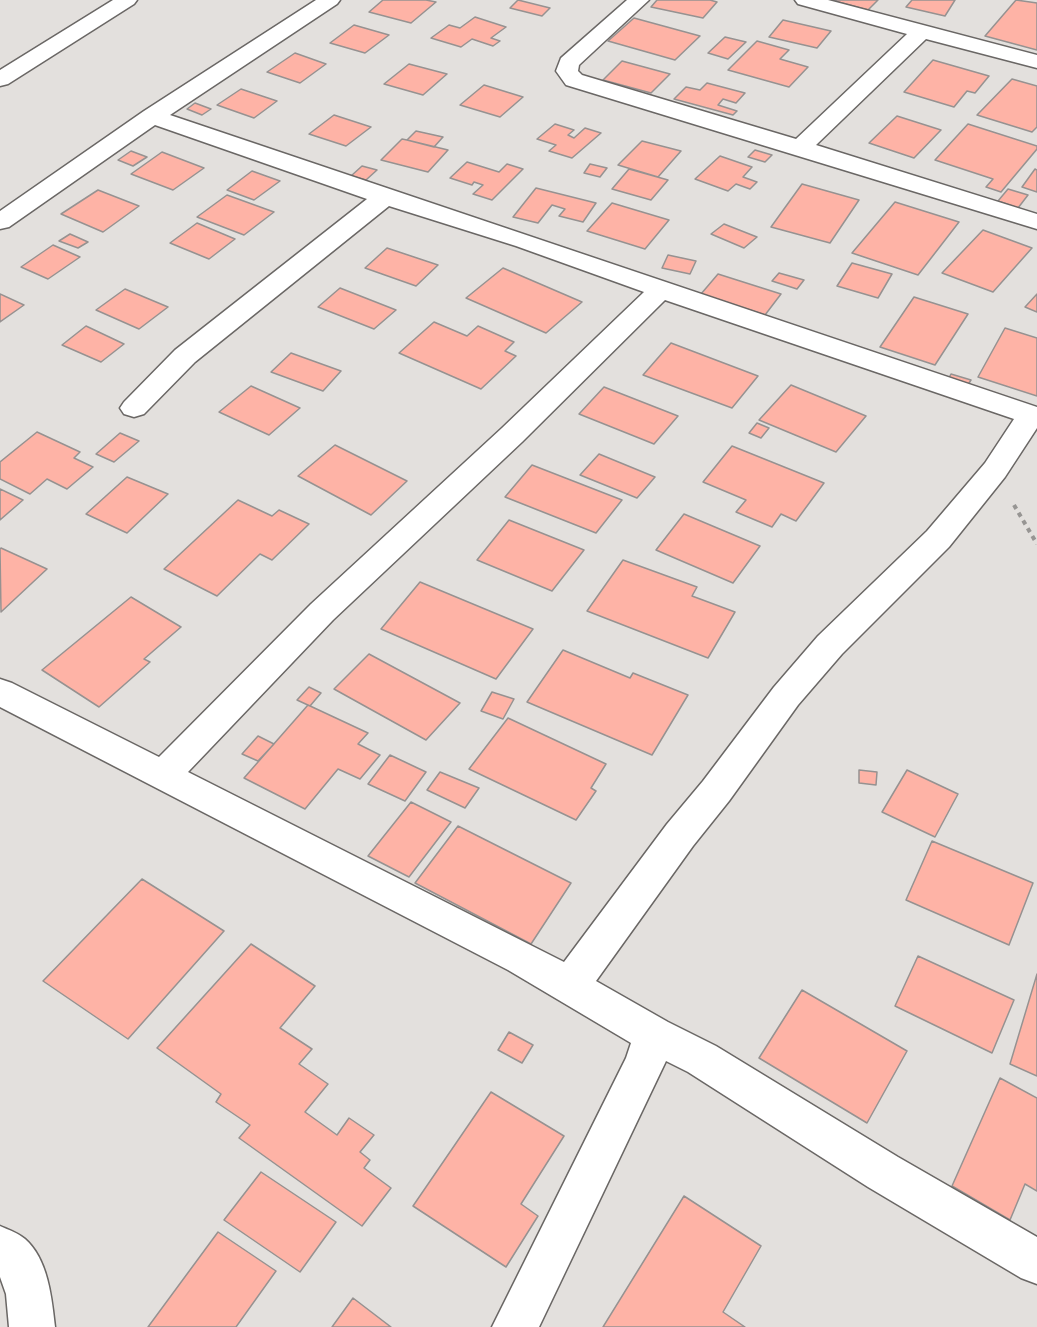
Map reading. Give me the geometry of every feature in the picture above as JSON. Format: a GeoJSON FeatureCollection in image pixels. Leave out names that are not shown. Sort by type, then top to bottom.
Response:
{"type":"FeatureCollection","features":[{"type":"Feature","properties":{"kind":"street"},"geometry":{"type":"LineString","coordinates":[[0,79],[127,0]]}},
{"type":"Feature","properties":{"kind":"street"},"geometry":{"type":"LineString","coordinates":[[0,222],[152,116],[330,0]]}},
{"type":"Feature","properties":{"kind":"street"},"geometry":{"type":"LineString","coordinates":[[639,0],[569,63],[567,71],[573,80],[1037,222]]}},
{"type":"Feature","properties":{"kind":"street"},"geometry":{"type":"LineString","coordinates":[[805,0],[1037,62]]}},
{"type":"Feature","properties":{"kind":"street"},"geometry":{"type":"LineString","coordinates":[[800,148],[922,31]]}},
{"type":"Feature","properties":{"kind":"street"},"geometry":{"type":"LineString","coordinates":[[152,116],[1034,416],[995,470],[938,538],[830,645],[786,696],[716,791],[680,835],[570,986]]}},
{"type":"Feature","properties":{"kind":"street"},"geometry":{"type":"LineString","coordinates":[[134,408],[185,356],[385,197]]}},
{"type":"Feature","properties":{"kind":"street"},"geometry":{"type":"LineString","coordinates":[[163,775],[322,612],[504,443],[661,290]]}},
{"type":"Feature","properties":{"kind":"street"},"geometry":{"type":"LineString","coordinates":[[0,692],[522,958],[654,1035],[702,1059],[882,1172],[1037,1262]]}},
{"type":"Feature","properties":{"kind":"street"},"geometry":{"type":"LineString","coordinates":[[515,1327],[645,1063],[654,1035]]}},
{"type":"Feature","properties":{"kind":"street"},"geometry":{"type":"LineString","coordinates":[[0,1248],[8,1252],[28,1284],[32,1327]]}},
{"type":"Feature","properties":{"kind":"path"},"geometry":{"type":"LineString","coordinates":[[995,470],[1037,544]]}},
{"type":"Feature","properties":{"kind":"building"},"geometry":{"type":"Polygon","coordinates":[[[383,0],[436,2],[411,23],[369,12],[383,0]]]}},
{"type":"Feature","properties":{"kind":"building"},"geometry":{"type":"Polygon","coordinates":[[[518,0],[550,8],[542,16],[510,8],[518,0]]]}},
{"type":"Feature","properties":{"kind":"building"},"geometry":{"type":"Polygon","coordinates":[[[657,0],[717,2],[703,18],[651,7],[657,0]]]}},
{"type":"Feature","properties":{"kind":"building"},"geometry":{"type":"Polygon","coordinates":[[[831,0],[878,0],[868,10],[831,0]]]}},
{"type":"Feature","properties":{"kind":"building"},"geometry":{"type":"Polygon","coordinates":[[[912,0],[955,0],[945,16],[906,7],[912,0]]]}},
{"type":"Feature","properties":{"kind":"building"},"geometry":{"type":"Polygon","coordinates":[[[1016,0],[1037,3],[1037,50],[985,36],[1016,0]]]}},
{"type":"Feature","properties":{"kind":"building"},"geometry":{"type":"Polygon","coordinates":[[[475,17],[506,27],[491,38],[500,41],[493,46],[472,39],[461,47],[431,38],[449,25],[460,28],[475,17]]]}},
{"type":"Feature","properties":{"kind":"building"},"geometry":{"type":"Polygon","coordinates":[[[634,18],[700,36],[675,60],[608,41],[634,18]]]}},
{"type":"Feature","properties":{"kind":"building"},"geometry":{"type":"Polygon","coordinates":[[[783,20],[831,31],[817,48],[769,37],[783,20]]]}},
{"type":"Feature","properties":{"kind":"building"},"geometry":{"type":"Polygon","coordinates":[[[354,25],[389,35],[365,53],[330,43],[354,25]]]}},
{"type":"Feature","properties":{"kind":"building"},"geometry":{"type":"Polygon","coordinates":[[[725,37],[746,42],[728,59],[708,53],[725,37]]]}},
{"type":"Feature","properties":{"kind":"building"},"geometry":{"type":"Polygon","coordinates":[[[757,41],[789,50],[780,59],[808,67],[789,87],[728,70],[757,41]]]}},
{"type":"Feature","properties":{"kind":"building"},"geometry":{"type":"Polygon","coordinates":[[[295,53],[326,64],[300,83],[267,72],[295,53]]]}},
{"type":"Feature","properties":{"kind":"building"},"geometry":{"type":"Polygon","coordinates":[[[933,60],[989,76],[975,93],[967,91],[954,107],[904,92],[933,60]]]}},
{"type":"Feature","properties":{"kind":"building"},"geometry":{"type":"Polygon","coordinates":[[[622,61],[670,74],[651,93],[603,80],[622,61]]]}},
{"type":"Feature","properties":{"kind":"building"},"geometry":{"type":"Polygon","coordinates":[[[409,64],[447,74],[423,95],[384,84],[409,64]]]}},
{"type":"Feature","properties":{"kind":"building"},"geometry":{"type":"Polygon","coordinates":[[[1012,79],[1037,86],[1037,127],[1032,132],[977,115],[1012,79]]]}},
{"type":"Feature","properties":{"kind":"building"},"geometry":{"type":"Polygon","coordinates":[[[707,83],[745,93],[736,103],[723,99],[718,105],[737,111],[733,115],[674,99],[686,87],[700,90],[707,83]]]}},
{"type":"Feature","properties":{"kind":"building"},"geometry":{"type":"Polygon","coordinates":[[[484,85],[523,97],[500,117],[460,105],[484,85]]]}},
{"type":"Feature","properties":{"kind":"building"},"geometry":{"type":"Polygon","coordinates":[[[241,89],[277,101],[254,118],[217,105],[241,89]]]}},
{"type":"Feature","properties":{"kind":"building"},"geometry":{"type":"Polygon","coordinates":[[[195,103],[211,109],[202,115],[187,109],[195,103]]]}},
{"type":"Feature","properties":{"kind":"building"},"geometry":{"type":"Polygon","coordinates":[[[334,115],[371,127],[346,146],[309,134],[334,115]]]}},
{"type":"Feature","properties":{"kind":"building"},"geometry":{"type":"Polygon","coordinates":[[[897,116],[941,130],[914,158],[869,143],[897,116]]]}},
{"type":"Feature","properties":{"kind":"building"},"geometry":{"type":"Polygon","coordinates":[[[555,124],[574,130],[568,135],[574,138],[585,128],[601,133],[572,158],[549,151],[556,145],[537,139],[555,124]]]}},
{"type":"Feature","properties":{"kind":"building"},"geometry":{"type":"Polygon","coordinates":[[[968,124],[1037,146],[1037,149],[1001,192],[986,187],[993,179],[935,160],[968,124]]]}},
{"type":"Feature","properties":{"kind":"building"},"geometry":{"type":"Polygon","coordinates":[[[416,131],[443,137],[434,147],[407,140],[416,131]]]}},
{"type":"Feature","properties":{"kind":"building"},"geometry":{"type":"Polygon","coordinates":[[[402,139],[448,150],[428,172],[381,160],[402,139]]]}},
{"type":"Feature","properties":{"kind":"building"},"geometry":{"type":"Polygon","coordinates":[[[642,141],[681,151],[658,177],[618,165],[642,141]]]}},
{"type":"Feature","properties":{"kind":"building"},"geometry":{"type":"Polygon","coordinates":[[[755,150],[772,155],[765,162],[748,157],[755,150]]]}},
{"type":"Feature","properties":{"kind":"building"},"geometry":{"type":"Polygon","coordinates":[[[131,151],[147,157],[133,166],[118,160],[131,151]]]}},
{"type":"Feature","properties":{"kind":"building"},"geometry":{"type":"Polygon","coordinates":[[[162,152],[204,168],[173,190],[131,174],[162,152]]]}},
{"type":"Feature","properties":{"kind":"building"},"geometry":{"type":"Polygon","coordinates":[[[720,156],[752,167],[743,177],[757,182],[750,189],[736,184],[728,191],[695,179],[720,156]]]}},
{"type":"Feature","properties":{"kind":"building"},"geometry":{"type":"Polygon","coordinates":[[[467,162],[499,172],[507,164],[523,169],[492,200],[473,194],[483,185],[474,182],[472,185],[450,178],[467,162]]]}},
{"type":"Feature","properties":{"kind":"building"},"geometry":{"type":"Polygon","coordinates":[[[590,164],[607,168],[600,177],[584,173],[590,164]]]}},
{"type":"Feature","properties":{"kind":"building"},"geometry":{"type":"Polygon","coordinates":[[[362,166],[377,170],[366,180],[351,176],[362,166]]]}},
{"type":"Feature","properties":{"kind":"building"},"geometry":{"type":"Polygon","coordinates":[[[629,169],[668,180],[651,200],[612,189],[629,169]]]}},
{"type":"Feature","properties":{"kind":"building"},"geometry":{"type":"Polygon","coordinates":[[[1035,169],[1037,170],[1037,192],[1022,187],[1035,169]]]}},
{"type":"Feature","properties":{"kind":"building"},"geometry":{"type":"Polygon","coordinates":[[[252,171],[280,181],[254,200],[227,190],[252,171]]]}},
{"type":"Feature","properties":{"kind":"building"},"geometry":{"type":"Polygon","coordinates":[[[802,184],[859,200],[830,243],[771,227],[802,184]]]}},
{"type":"Feature","properties":{"kind":"building"},"geometry":{"type":"Polygon","coordinates":[[[536,188],[596,203],[583,222],[559,216],[565,209],[552,205],[538,223],[513,217],[536,188]]]}},
{"type":"Feature","properties":{"kind":"building"},"geometry":{"type":"Polygon","coordinates":[[[1008,189],[1028,195],[1018,208],[998,201],[1008,189]]]}},
{"type":"Feature","properties":{"kind":"building"},"geometry":{"type":"Polygon","coordinates":[[[98,190],[139,206],[103,232],[61,214],[98,190]]]}},
{"type":"Feature","properties":{"kind":"building"},"geometry":{"type":"Polygon","coordinates":[[[227,195],[274,212],[244,235],[197,217],[227,195]]]}},
{"type":"Feature","properties":{"kind":"building"},"geometry":{"type":"Polygon","coordinates":[[[895,202],[959,222],[918,275],[852,253],[895,202]]]}},
{"type":"Feature","properties":{"kind":"building"},"geometry":{"type":"Polygon","coordinates":[[[612,203],[669,220],[645,249],[587,231],[612,203]]]}},
{"type":"Feature","properties":{"kind":"building"},"geometry":{"type":"Polygon","coordinates":[[[197,223],[235,239],[209,259],[170,243],[197,223]]]}},
{"type":"Feature","properties":{"kind":"building"},"geometry":{"type":"Polygon","coordinates":[[[724,224],[757,237],[744,248],[711,234],[724,224]]]}},
{"type":"Feature","properties":{"kind":"building"},"geometry":{"type":"Polygon","coordinates":[[[983,230],[1032,248],[993,292],[942,273],[983,230]]]}},
{"type":"Feature","properties":{"kind":"building"},"geometry":{"type":"Polygon","coordinates":[[[70,234],[88,242],[78,248],[59,241],[70,234]]]}},
{"type":"Feature","properties":{"kind":"building"},"geometry":{"type":"Polygon","coordinates":[[[53,245],[80,257],[48,279],[21,267],[53,245]]]}},
{"type":"Feature","properties":{"kind":"building"},"geometry":{"type":"Polygon","coordinates":[[[387,248],[438,265],[416,286],[365,268],[387,248]]]}},
{"type":"Feature","properties":{"kind":"building"},"geometry":{"type":"Polygon","coordinates":[[[668,255],[696,261],[690,274],[662,268],[668,255]]]}},
{"type":"Feature","properties":{"kind":"building"},"geometry":{"type":"Polygon","coordinates":[[[852,263],[892,274],[878,298],[837,286],[852,263]]]}},
{"type":"Feature","properties":{"kind":"building"},"geometry":{"type":"Polygon","coordinates":[[[503,268],[582,302],[546,333],[466,298],[503,268]]]}},
{"type":"Feature","properties":{"kind":"building"},"geometry":{"type":"Polygon","coordinates":[[[779,273],[804,280],[797,289],[772,281],[779,273]]]}},
{"type":"Feature","properties":{"kind":"building"},"geometry":{"type":"Polygon","coordinates":[[[718,274],[781,294],[765,315],[701,294],[718,274]]]}},
{"type":"Feature","properties":{"kind":"building"},"geometry":{"type":"Polygon","coordinates":[[[340,288],[396,310],[374,329],[318,307],[340,288]]]}},
{"type":"Feature","properties":{"kind":"building"},"geometry":{"type":"Polygon","coordinates":[[[125,289],[168,307],[139,329],[96,310],[125,289]]]}},
{"type":"Feature","properties":{"kind":"building"},"geometry":{"type":"Polygon","coordinates":[[[0,294],[24,305],[0,322],[0,294]]]}},
{"type":"Feature","properties":{"kind":"building"},"geometry":{"type":"Polygon","coordinates":[[[1037,294],[1037,312],[1025,307],[1037,294]]]}},
{"type":"Feature","properties":{"kind":"building"},"geometry":{"type":"Polygon","coordinates":[[[914,297],[968,314],[935,365],[880,347],[914,297]]]}},
{"type":"Feature","properties":{"kind":"building"},"geometry":{"type":"Polygon","coordinates":[[[434,322],[467,336],[478,326],[514,342],[505,351],[516,356],[481,389],[399,353],[434,322]]]}},
{"type":"Feature","properties":{"kind":"building"},"geometry":{"type":"Polygon","coordinates":[[[86,326],[124,344],[101,362],[62,345],[86,326]]]}},
{"type":"Feature","properties":{"kind":"building"},"geometry":{"type":"Polygon","coordinates":[[[1005,328],[1037,338],[1037,396],[978,377],[1005,328]]]}},
{"type":"Feature","properties":{"kind":"building"},"geometry":{"type":"Polygon","coordinates":[[[671,343],[758,376],[732,408],[643,375],[671,343]]]}},
{"type":"Feature","properties":{"kind":"building"},"geometry":{"type":"Polygon","coordinates":[[[291,353],[341,371],[323,391],[271,372],[291,353]]]}},
{"type":"Feature","properties":{"kind":"building"},"geometry":{"type":"Polygon","coordinates":[[[951,374],[971,380],[964,391],[945,385],[951,374]]]}},
{"type":"Feature","properties":{"kind":"building"},"geometry":{"type":"Polygon","coordinates":[[[791,385],[866,416],[836,452],[759,420],[791,385]]]}},
{"type":"Feature","properties":{"kind":"building"},"geometry":{"type":"Polygon","coordinates":[[[251,386],[300,408],[269,435],[219,412],[251,386]]]}},
{"type":"Feature","properties":{"kind":"building"},"geometry":{"type":"Polygon","coordinates":[[[604,387],[678,416],[654,444],[579,414],[604,387]]]}},
{"type":"Feature","properties":{"kind":"building"},"geometry":{"type":"Polygon","coordinates":[[[757,423],[769,428],[761,438],[749,433],[757,423]]]}},
{"type":"Feature","properties":{"kind":"building"},"geometry":{"type":"Polygon","coordinates":[[[37,432],[80,452],[74,458],[93,467],[67,489],[47,479],[30,494],[0,479],[0,462],[37,432]]]}},
{"type":"Feature","properties":{"kind":"building"},"geometry":{"type":"Polygon","coordinates":[[[120,433],[139,441],[114,462],[96,454],[120,433]]]}},
{"type":"Feature","properties":{"kind":"building"},"geometry":{"type":"Polygon","coordinates":[[[335,445],[407,481],[371,515],[298,476],[335,445]]]}},
{"type":"Feature","properties":{"kind":"building"},"geometry":{"type":"Polygon","coordinates":[[[732,446],[824,483],[796,521],[781,514],[772,527],[736,512],[746,500],[703,482],[732,446]]]}},
{"type":"Feature","properties":{"kind":"building"},"geometry":{"type":"Polygon","coordinates":[[[599,454],[655,477],[637,498],[580,475],[599,454]]]}},
{"type":"Feature","properties":{"kind":"building"},"geometry":{"type":"Polygon","coordinates":[[[532,465],[622,500],[596,533],[505,497],[532,465]]]}},
{"type":"Feature","properties":{"kind":"building"},"geometry":{"type":"Polygon","coordinates":[[[127,477],[168,494],[127,533],[86,514],[127,477]]]}},
{"type":"Feature","properties":{"kind":"building"},"geometry":{"type":"Polygon","coordinates":[[[0,489],[23,500],[0,520],[0,489]]]}},
{"type":"Feature","properties":{"kind":"building"},"geometry":{"type":"Polygon","coordinates":[[[238,500],[272,516],[279,510],[309,524],[272,560],[260,554],[217,596],[164,569],[238,500]]]}},
{"type":"Feature","properties":{"kind":"building"},"geometry":{"type":"Polygon","coordinates":[[[684,514],[760,546],[733,583],[656,550],[684,514]]]}},
{"type":"Feature","properties":{"kind":"building"},"geometry":{"type":"Polygon","coordinates":[[[509,520],[584,550],[552,591],[477,560],[509,520]]]}},
{"type":"Feature","properties":{"kind":"building"},"geometry":{"type":"Polygon","coordinates":[[[0,549],[47,569],[1,612],[0,549]]]}},
{"type":"Feature","properties":{"kind":"building"},"geometry":{"type":"Polygon","coordinates":[[[623,560],[697,587],[692,596],[735,612],[708,658],[587,611],[623,560]]]}},
{"type":"Feature","properties":{"kind":"building"},"geometry":{"type":"Polygon","coordinates":[[[420,582],[533,629],[496,679],[381,629],[420,582]]]}},
{"type":"Feature","properties":{"kind":"building"},"geometry":{"type":"Polygon","coordinates":[[[131,597],[181,627],[144,659],[150,662],[99,707],[42,670],[131,597]]]}},
{"type":"Feature","properties":{"kind":"building"},"geometry":{"type":"Polygon","coordinates":[[[563,650],[630,678],[633,673],[688,695],[652,755],[527,702],[563,650]]]}},
{"type":"Feature","properties":{"kind":"building"},"geometry":{"type":"Polygon","coordinates":[[[369,654],[460,703],[426,740],[334,689],[369,654]]]}},
{"type":"Feature","properties":{"kind":"building"},"geometry":{"type":"Polygon","coordinates":[[[309,687],[321,693],[310,706],[297,700],[309,687]]]}},
{"type":"Feature","properties":{"kind":"building"},"geometry":{"type":"Polygon","coordinates":[[[492,692],[514,699],[503,719],[481,711],[492,692]]]}},
{"type":"Feature","properties":{"kind":"building"},"geometry":{"type":"Polygon","coordinates":[[[308,705],[368,733],[358,744],[380,755],[360,779],[338,769],[305,809],[244,778],[308,705]]]}},
{"type":"Feature","properties":{"kind":"building"},"geometry":{"type":"Polygon","coordinates":[[[508,718],[606,764],[591,788],[596,791],[576,820],[469,769],[508,718]]]}},
{"type":"Feature","properties":{"kind":"building"},"geometry":{"type":"Polygon","coordinates":[[[258,736],[274,744],[258,761],[242,754],[258,736]]]}},
{"type":"Feature","properties":{"kind":"building"},"geometry":{"type":"Polygon","coordinates":[[[390,755],[426,772],[405,801],[368,784],[390,755]]]}},
{"type":"Feature","properties":{"kind":"building"},"geometry":{"type":"Polygon","coordinates":[[[859,770],[877,772],[876,785],[859,783],[859,770]]]}},
{"type":"Feature","properties":{"kind":"building"},"geometry":{"type":"Polygon","coordinates":[[[907,770],[958,794],[935,837],[882,812],[907,770]]]}},
{"type":"Feature","properties":{"kind":"building"},"geometry":{"type":"Polygon","coordinates":[[[440,772],[479,788],[465,808],[427,790],[440,772]]]}},
{"type":"Feature","properties":{"kind":"building"},"geometry":{"type":"Polygon","coordinates":[[[411,802],[451,822],[409,877],[368,856],[411,802]]]}},
{"type":"Feature","properties":{"kind":"building"},"geometry":{"type":"Polygon","coordinates":[[[458,826],[571,883],[531,944],[415,883],[458,826]]]}},
{"type":"Feature","properties":{"kind":"building"},"geometry":{"type":"Polygon","coordinates":[[[932,841],[1033,883],[1009,945],[906,900],[932,841]]]}},
{"type":"Feature","properties":{"kind":"building"},"geometry":{"type":"Polygon","coordinates":[[[142,879],[224,931],[128,1039],[43,981],[142,879]]]}},
{"type":"Feature","properties":{"kind":"building"},"geometry":{"type":"Polygon","coordinates":[[[251,944],[315,986],[280,1028],[312,1049],[299,1064],[328,1084],[305,1112],[337,1135],[349,1118],[374,1135],[360,1152],[370,1160],[364,1168],[391,1188],[362,1226],[239,1138],[250,1125],[216,1102],[221,1094],[157,1048],[251,944]]]}},
{"type":"Feature","properties":{"kind":"building"},"geometry":{"type":"Polygon","coordinates":[[[918,956],[1014,1000],[992,1053],[895,1006],[918,956]]]}},
{"type":"Feature","properties":{"kind":"building"},"geometry":{"type":"Polygon","coordinates":[[[1037,974],[1037,1076],[1010,1064],[1037,974]]]}},
{"type":"Feature","properties":{"kind":"building"},"geometry":{"type":"Polygon","coordinates":[[[802,990],[907,1051],[867,1123],[759,1058],[802,990]]]}},
{"type":"Feature","properties":{"kind":"building"},"geometry":{"type":"Polygon","coordinates":[[[509,1032],[533,1045],[522,1063],[498,1050],[509,1032]]]}},
{"type":"Feature","properties":{"kind":"building"},"geometry":{"type":"Polygon","coordinates":[[[1000,1078],[1037,1098],[1037,1191],[1025,1184],[1010,1220],[952,1186],[1000,1078]]]}},
{"type":"Feature","properties":{"kind":"building"},"geometry":{"type":"Polygon","coordinates":[[[491,1092],[564,1136],[521,1204],[538,1216],[506,1267],[413,1206],[491,1092]]]}},
{"type":"Feature","properties":{"kind":"building"},"geometry":{"type":"Polygon","coordinates":[[[261,1172],[336,1222],[300,1272],[224,1220],[261,1172]]]}},
{"type":"Feature","properties":{"kind":"building"},"geometry":{"type":"Polygon","coordinates":[[[684,1196],[761,1246],[723,1312],[745,1327],[603,1327],[684,1196]]]}},
{"type":"Feature","properties":{"kind":"building"},"geometry":{"type":"Polygon","coordinates":[[[218,1232],[276,1271],[236,1327],[148,1327],[218,1232]]]}},
{"type":"Feature","properties":{"kind":"building"},"geometry":{"type":"Polygon","coordinates":[[[353,1298],[391,1327],[332,1327],[353,1298]]]}}]}
